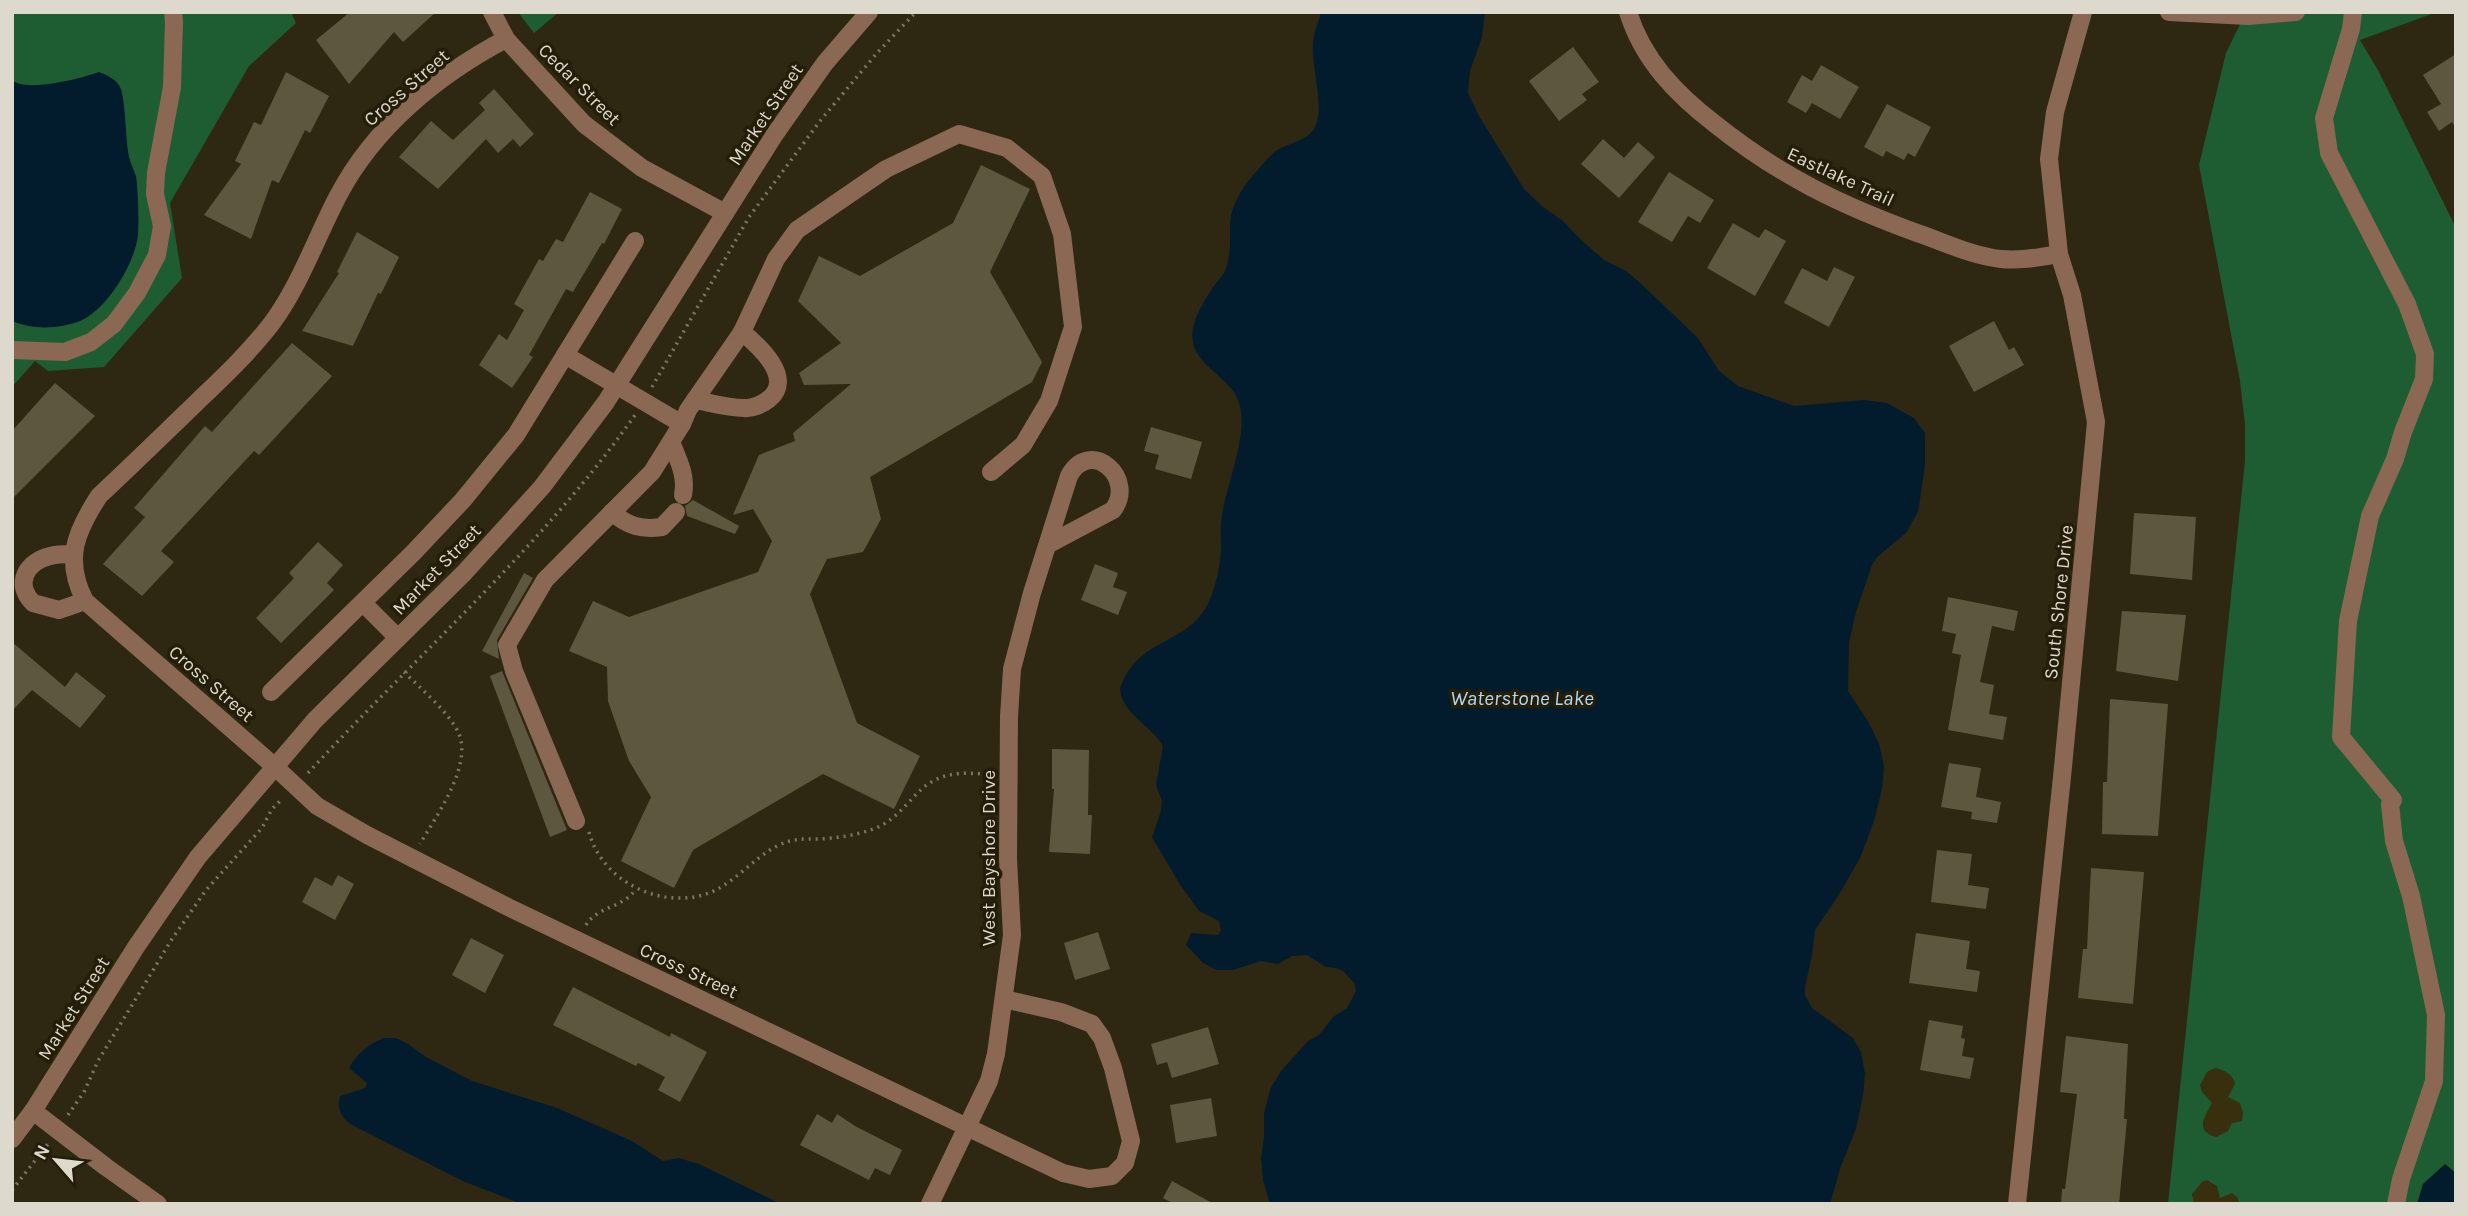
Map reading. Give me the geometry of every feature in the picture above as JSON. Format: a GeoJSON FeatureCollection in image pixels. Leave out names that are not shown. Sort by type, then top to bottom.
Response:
{"type":"FeatureCollection","features":[{"type":"Feature","properties":{"kind":"street"},"geometry":{"type":"LineString","coordinates":[[12,350],[65,352],[91,342],[114,324],[137,293],[157,255],[162,226],[155,194],[156,173],[172,87],[173,12]]}},
{"type":"Feature","properties":{"kind":"street","name":"Cedar Street"},"geometry":{"type":"LineString","coordinates":[[492,12],[506,39],[584,124],[642,168],[725,213]]}},
{"type":"Feature","properties":{"kind":"street","name":"Market Street"},"geometry":{"type":"LineString","coordinates":[[12,1139],[33,1111],[136,947],[198,857],[315,720],[464,573],[542,486],[616,386],[775,134],[825,63],[869,12]]}},
{"type":"Feature","properties":{"kind":"street","name":"Eastlake Trail"},"geometry":{"type":"LineString","coordinates":[[1628,12],[1643,48],[1660,74],[1705,117],[1780,172],[1857,210],[1975,254],[2002,259],[2059,254]]}},
{"type":"Feature","properties":{"kind":"street","name":"South Shore Drive"},"geometry":{"type":"LineString","coordinates":[[2017,1204],[2096,422],[2072,295],[2059,254],[2049,159],[2050,136],[2083,12]]}},
{"type":"Feature","properties":{"kind":"street"},"geometry":{"type":"LineString","coordinates":[[2169,12],[2248,16],[2296,12]]}},
{"type":"Feature","properties":{"kind":"street"},"geometry":{"type":"LineString","coordinates":[[2353,12],[2351,29],[2324,118],[2329,153],[2407,304],[2425,354],[2424,379],[2395,459],[2370,516],[2348,621],[2341,737],[2393,800],[2390,804],[2394,841],[2411,896],[2436,1015],[2434,1081],[2401,1179],[2396,1204]]}},
{"type":"Feature","properties":{"kind":"street","name":"Cross Street"},"geometry":{"type":"LineString","coordinates":[[506,39],[475,56],[426,92],[388,126],[361,156],[339,194],[290,296],[272,323],[246,355],[99,496],[82,523],[73,554],[76,583],[85,601],[317,806],[412,858],[578,941],[1063,1173],[1089,1179],[1112,1176],[1125,1163],[1131,1141],[1113,1068],[1102,1038],[1092,1024],[1061,1012],[1004,999]]}},
{"type":"Feature","properties":{"kind":"street"},"geometry":{"type":"LineString","coordinates":[[576,821],[514,671],[507,645],[545,580],[652,472],[695,400],[742,332],[776,259],[797,230],[886,169],[959,134],[1007,149],[1042,176],[1062,234],[1073,327],[1049,401],[1023,445],[990,472]]}},
{"type":"Feature","properties":{"kind":"street"},"geometry":{"type":"LineString","coordinates":[[271,692],[363,603],[463,500],[516,435],[635,241]]}},
{"type":"Feature","properties":{"kind":"street"},"geometry":{"type":"LineString","coordinates":[[695,400],[746,409],[767,401],[773,395],[777,377],[774,366],[761,349],[742,332]]}},
{"type":"Feature","properties":{"kind":"street"},"geometry":{"type":"LineString","coordinates":[[565,355],[682,424]]}},
{"type":"Feature","properties":{"kind":"street"},"geometry":{"type":"LineString","coordinates":[[671,442],[683,472],[683,495]]}},
{"type":"Feature","properties":{"kind":"street","name":"West Bayshore Drive"},"geometry":{"type":"LineString","coordinates":[[930,1204],[967,1128],[992,1067],[1004,999],[1012,935],[1008,859],[1012,669],[1031,593],[1074,467],[1080,462],[1095,461],[1111,469],[1118,478],[1118,504],[1113,510],[1049,544]]}},
{"type":"Feature","properties":{"kind":"street"},"geometry":{"type":"LineString","coordinates":[[612,512],[623,522],[646,529],[662,527],[676,512]]}},
{"type":"Feature","properties":{"kind":"street"},"geometry":{"type":"LineString","coordinates":[[73,554],[48,556],[28,567],[24,576],[24,588],[33,603],[59,610],[85,601]]}},
{"type":"Feature","properties":{"kind":"street"},"geometry":{"type":"LineString","coordinates":[[363,603],[398,638]]}},
{"type":"Feature","properties":{"kind":"street"},"geometry":{"type":"LineString","coordinates":[[33,1111],[158,1204]]}},
{"type":"Feature","properties":{"kind":"path"},"geometry":{"type":"LineString","coordinates":[[404,672],[447,717],[458,733],[462,750],[459,771],[412,858]]}},
{"type":"Feature","properties":{"kind":"path"},"geometry":{"type":"LineString","coordinates":[[576,821],[587,825],[592,846],[607,869],[636,889],[659,896],[703,895],[722,886],[778,845],[795,839],[839,838],[873,829],[893,820],[934,780],[962,773],[1009,776]]}},
{"type":"Feature","properties":{"kind":"path"},"geometry":{"type":"LineString","coordinates":[[578,941],[593,914],[630,898],[636,889]]}},
{"type":"Feature","properties":{"kind":"green space"},"geometry":{"type":"Polygon","coordinates":[[[12,12],[291,12],[296,23],[249,66],[170,203],[182,278],[104,367],[48,371],[35,361],[12,387],[12,12]]]}},
{"type":"Feature","properties":{"kind":"green space"},"geometry":{"type":"Polygon","coordinates":[[[518,12],[559,12],[534,33],[518,12]]]}},
{"type":"Feature","properties":{"kind":"green space"},"geometry":{"type":"Polygon","coordinates":[[[2246,12],[2437,12],[2360,40],[2379,72],[2456,228],[2456,1204],[2168,1204],[2245,461],[2245,424],[2240,381],[2199,165],[2226,53],[2246,12]]]}},
{"type":"Feature","properties":{"kind":"sand"},"geometry":{"type":"Polygon","coordinates":[[[2215,1068],[2225,1071],[2232,1078],[2235,1084],[2228,1097],[2240,1103],[2243,1113],[2242,1121],[2232,1123],[2228,1131],[2216,1137],[2203,1127],[2204,1118],[2212,1103],[2202,1092],[2200,1085],[2207,1072],[2215,1068]]]}},
{"type":"Feature","properties":{"kind":"sand"},"geometry":{"type":"Polygon","coordinates":[[[2207,1180],[2217,1186],[2220,1198],[2232,1193],[2240,1204],[2194,1204],[2192,1194],[2207,1180]]]}},
{"type":"Feature","properties":{"kind":"water","name":"Waterstone Lake"},"geometry":{"type":"Polygon","coordinates":[[[1321,12],[1485,12],[1482,37],[1470,71],[1468,93],[1524,189],[1604,260],[1637,280],[1698,338],[1719,371],[1738,386],[1794,406],[1864,400],[1887,403],[1914,418],[1925,433],[1925,466],[1918,512],[1906,533],[1877,557],[1872,565],[1849,642],[1848,691],[1879,744],[1884,766],[1882,789],[1860,858],[1815,930],[1805,987],[1805,995],[1812,1008],[1853,1038],[1861,1052],[1865,1074],[1856,1129],[1830,1204],[1270,1204],[1263,1180],[1261,1158],[1264,1113],[1271,1087],[1308,1041],[1319,1035],[1333,1017],[1347,1008],[1356,991],[1354,983],[1343,971],[1326,967],[1307,955],[1292,956],[1278,964],[1261,961],[1233,970],[1217,970],[1203,963],[1186,945],[1191,933],[1218,935],[1221,931],[1219,921],[1199,911],[1152,837],[1161,811],[1162,801],[1156,785],[1163,746],[1126,706],[1120,689],[1128,671],[1139,658],[1193,624],[1204,611],[1214,589],[1220,559],[1224,502],[1239,447],[1240,406],[1229,386],[1196,352],[1193,328],[1202,306],[1226,268],[1231,219],[1241,192],[1273,153],[1303,139],[1315,127],[1319,109],[1313,43],[1321,12]]]}},
{"type":"Feature","properties":{"kind":"water"},"geometry":{"type":"Polygon","coordinates":[[[99,72],[114,80],[122,92],[129,154],[137,181],[136,246],[118,284],[90,315],[72,324],[55,327],[20,324],[12,321],[12,80],[19,84],[41,85],[99,72]]]}},
{"type":"Feature","properties":{"kind":"water"},"geometry":{"type":"Polygon","coordinates":[[[384,1038],[396,1038],[472,1081],[557,1108],[632,1141],[663,1161],[679,1158],[699,1164],[781,1204],[522,1204],[465,1182],[354,1126],[341,1114],[340,1096],[365,1088],[367,1083],[349,1068],[364,1050],[384,1038]]]}},
{"type":"Feature","properties":{"kind":"water"},"geometry":{"type":"Polygon","coordinates":[[[2445,1164],[2456,1173],[2456,1204],[2417,1204],[2423,1184],[2445,1164]]]}},
{"type":"Feature","properties":{"kind":"building"},"geometry":{"type":"Polygon","coordinates":[[[350,12],[436,12],[403,42],[394,32],[349,84],[316,40],[350,12]]]}},
{"type":"Feature","properties":{"kind":"building"},"geometry":{"type":"Polygon","coordinates":[[[1573,47],[1599,82],[1582,94],[1587,100],[1559,121],[1529,81],[1573,47]]]}},
{"type":"Feature","properties":{"kind":"building"},"geometry":{"type":"Polygon","coordinates":[[[2456,54],[2456,128],[2452,122],[2439,131],[2427,112],[2441,104],[2423,75],[2456,54]]]}},
{"type":"Feature","properties":{"kind":"building"},"geometry":{"type":"Polygon","coordinates":[[[1821,65],[1859,87],[1840,119],[1812,103],[1806,113],[1787,102],[1802,75],[1812,81],[1821,65]]]}},
{"type":"Feature","properties":{"kind":"building"},"geometry":{"type":"Polygon","coordinates":[[[286,72],[329,96],[310,133],[305,130],[279,183],[272,180],[251,239],[204,215],[241,164],[235,161],[254,122],[261,125],[286,72]]]}},
{"type":"Feature","properties":{"kind":"building"},"geometry":{"type":"Polygon","coordinates":[[[494,89],[534,134],[520,147],[513,139],[498,153],[486,139],[438,189],[399,157],[431,121],[453,140],[485,110],[479,103],[494,89]]]}},
{"type":"Feature","properties":{"kind":"building"},"geometry":{"type":"Polygon","coordinates":[[[1887,104],[1931,127],[1915,157],[1908,153],[1904,160],[1886,151],[1883,157],[1864,147],[1887,104]]]}},
{"type":"Feature","properties":{"kind":"building"},"geometry":{"type":"Polygon","coordinates":[[[1603,139],[1624,158],[1638,142],[1655,157],[1619,198],[1581,164],[1603,139]]]}},
{"type":"Feature","properties":{"kind":"building"},"geometry":{"type":"Polygon","coordinates":[[[981,165],[1030,189],[990,272],[1042,362],[1032,382],[870,477],[881,519],[863,552],[827,559],[810,594],[857,723],[920,756],[894,809],[823,774],[693,850],[674,888],[621,861],[651,797],[629,761],[608,701],[607,667],[569,651],[593,601],[629,617],[758,572],[772,541],[753,509],[733,515],[759,455],[795,441],[793,433],[851,384],[804,385],[799,373],[841,343],[798,301],[819,256],[860,276],[953,223],[981,165]]]}},
{"type":"Feature","properties":{"kind":"building"},"geometry":{"type":"Polygon","coordinates":[[[1669,172],[1714,200],[1700,223],[1688,216],[1672,242],[1638,222],[1669,172]]]}},
{"type":"Feature","properties":{"kind":"building"},"geometry":{"type":"Polygon","coordinates":[[[590,192],[622,209],[604,244],[602,243],[573,292],[566,289],[529,355],[533,357],[512,388],[479,365],[499,334],[507,340],[524,310],[514,304],[539,259],[543,261],[556,239],[563,242],[590,192]]]}},
{"type":"Feature","properties":{"kind":"building"},"geometry":{"type":"Polygon","coordinates":[[[1733,223],[1759,238],[1765,229],[1786,241],[1755,296],[1707,268],[1733,223]]]}},
{"type":"Feature","properties":{"kind":"building"},"geometry":{"type":"Polygon","coordinates":[[[357,232],[399,257],[381,294],[378,293],[353,346],[302,331],[339,273],[337,272],[357,232]]]}},
{"type":"Feature","properties":{"kind":"building"},"geometry":{"type":"Polygon","coordinates":[[[1834,267],[1855,277],[1829,327],[1784,303],[1802,268],[1827,281],[1834,267]]]}},
{"type":"Feature","properties":{"kind":"building"},"geometry":{"type":"Polygon","coordinates":[[[1994,321],[2009,350],[2014,347],[2024,365],[1974,392],[1949,346],[1994,321]]]}},
{"type":"Feature","properties":{"kind":"building"},"geometry":{"type":"Polygon","coordinates":[[[292,343],[332,376],[259,455],[254,451],[161,551],[174,562],[142,596],[103,564],[145,517],[134,508],[205,426],[212,432],[292,343]]]}},
{"type":"Feature","properties":{"kind":"building"},"geometry":{"type":"Polygon","coordinates":[[[55,383],[95,416],[12,499],[12,431],[55,383]]]}},
{"type":"Feature","properties":{"kind":"building"},"geometry":{"type":"Polygon","coordinates":[[[1151,427],[1202,442],[1191,479],[1155,469],[1159,455],[1144,451],[1151,427]]]}},
{"type":"Feature","properties":{"kind":"building"},"geometry":{"type":"Polygon","coordinates":[[[693,500],[739,526],[735,534],[687,516],[685,506],[693,500]]]}},
{"type":"Feature","properties":{"kind":"building"},"geometry":{"type":"Polygon","coordinates":[[[2134,513],[2196,517],[2192,580],[2130,574],[2134,513]]]}},
{"type":"Feature","properties":{"kind":"building"},"geometry":{"type":"Polygon","coordinates":[[[318,542],[343,565],[327,583],[334,590],[281,643],[256,618],[294,578],[289,573],[318,542]]]}},
{"type":"Feature","properties":{"kind":"building"},"geometry":{"type":"Polygon","coordinates":[[[1095,564],[1118,573],[1113,587],[1127,592],[1118,615],[1081,600],[1095,564]]]}},
{"type":"Feature","properties":{"kind":"building"},"geometry":{"type":"Polygon","coordinates":[[[524,573],[533,578],[497,640],[499,659],[482,651],[524,573]]]}},
{"type":"Feature","properties":{"kind":"building"},"geometry":{"type":"Polygon","coordinates":[[[1948,597],[2018,611],[2014,631],[1992,626],[1980,682],[1994,685],[1989,714],[2007,717],[2003,740],[1948,730],[1961,655],[1952,653],[1956,634],[1942,631],[1948,597]]]}},
{"type":"Feature","properties":{"kind":"building"},"geometry":{"type":"Polygon","coordinates":[[[2122,611],[2186,615],[2178,681],[2116,671],[2122,611]]]}},
{"type":"Feature","properties":{"kind":"building"},"geometry":{"type":"Polygon","coordinates":[[[12,642],[65,687],[76,672],[106,696],[80,728],[32,690],[12,711],[12,642]]]}},
{"type":"Feature","properties":{"kind":"building"},"geometry":{"type":"Polygon","coordinates":[[[502,671],[567,830],[550,837],[490,676],[502,671]]]}},
{"type":"Feature","properties":{"kind":"building"},"geometry":{"type":"Polygon","coordinates":[[[2110,699],[2168,704],[2158,836],[2102,834],[2110,699]]]}},
{"type":"Feature","properties":{"kind":"building"},"geometry":{"type":"Polygon","coordinates":[[[1052,749],[1089,750],[1088,815],[1092,815],[1090,854],[1049,852],[1054,789],[1052,749]]]}},
{"type":"Feature","properties":{"kind":"building"},"geometry":{"type":"Polygon","coordinates":[[[1949,763],[1981,768],[1976,797],[2001,802],[1997,823],[1971,819],[1972,812],[1941,807],[1949,763]]]}},
{"type":"Feature","properties":{"kind":"building"},"geometry":{"type":"Polygon","coordinates":[[[1937,850],[1972,854],[1968,885],[1989,888],[1986,909],[1931,902],[1937,850]]]}},
{"type":"Feature","properties":{"kind":"building"},"geometry":{"type":"Polygon","coordinates":[[[2091,868],[2144,872],[2133,1004],[2078,998],[2083,949],[2087,949],[2091,868]]]}},
{"type":"Feature","properties":{"kind":"building"},"geometry":{"type":"Polygon","coordinates":[[[338,875],[354,884],[335,920],[302,902],[315,877],[332,886],[338,875]]]}},
{"type":"Feature","properties":{"kind":"building"},"geometry":{"type":"Polygon","coordinates":[[[1098,932],[1110,969],[1075,980],[1064,943],[1098,932]]]}},
{"type":"Feature","properties":{"kind":"building"},"geometry":{"type":"Polygon","coordinates":[[[1916,933],[1970,941],[1966,969],[1980,971],[1977,992],[1909,983],[1916,933]]]}},
{"type":"Feature","properties":{"kind":"building"},"geometry":{"type":"Polygon","coordinates":[[[471,938],[504,955],[485,993],[452,975],[471,938]]]}},
{"type":"Feature","properties":{"kind":"building"},"geometry":{"type":"Polygon","coordinates":[[[573,987],[670,1037],[671,1033],[707,1052],[680,1102],[658,1090],[665,1077],[638,1063],[636,1066],[553,1025],[573,987]]]}},
{"type":"Feature","properties":{"kind":"building"},"geometry":{"type":"Polygon","coordinates":[[[1929,1020],[1963,1026],[1961,1038],[1965,1039],[1962,1056],[1974,1058],[1970,1079],[1920,1070],[1929,1020]]]}},
{"type":"Feature","properties":{"kind":"building"},"geometry":{"type":"Polygon","coordinates":[[[1208,1027],[1219,1064],[1172,1078],[1167,1062],[1157,1065],[1151,1044],[1208,1027]]]}},
{"type":"Feature","properties":{"kind":"building"},"geometry":{"type":"Polygon","coordinates":[[[2066,1036],[2128,1044],[2124,1119],[2127,1119],[2119,1204],[2061,1204],[2077,1094],[2060,1092],[2066,1036]]]}},
{"type":"Feature","properties":{"kind":"building"},"geometry":{"type":"Polygon","coordinates":[[[1211,1098],[1217,1136],[1176,1143],[1170,1105],[1211,1098]]]}},
{"type":"Feature","properties":{"kind":"building"},"geometry":{"type":"Polygon","coordinates":[[[817,1114],[832,1123],[837,1114],[902,1150],[890,1175],[875,1168],[869,1180],[800,1145],[817,1114]]]}},
{"type":"Feature","properties":{"kind":"building"},"geometry":{"type":"Polygon","coordinates":[[[1172,1181],[1214,1204],[1174,1204],[1163,1198],[1172,1181]]]}}]}
